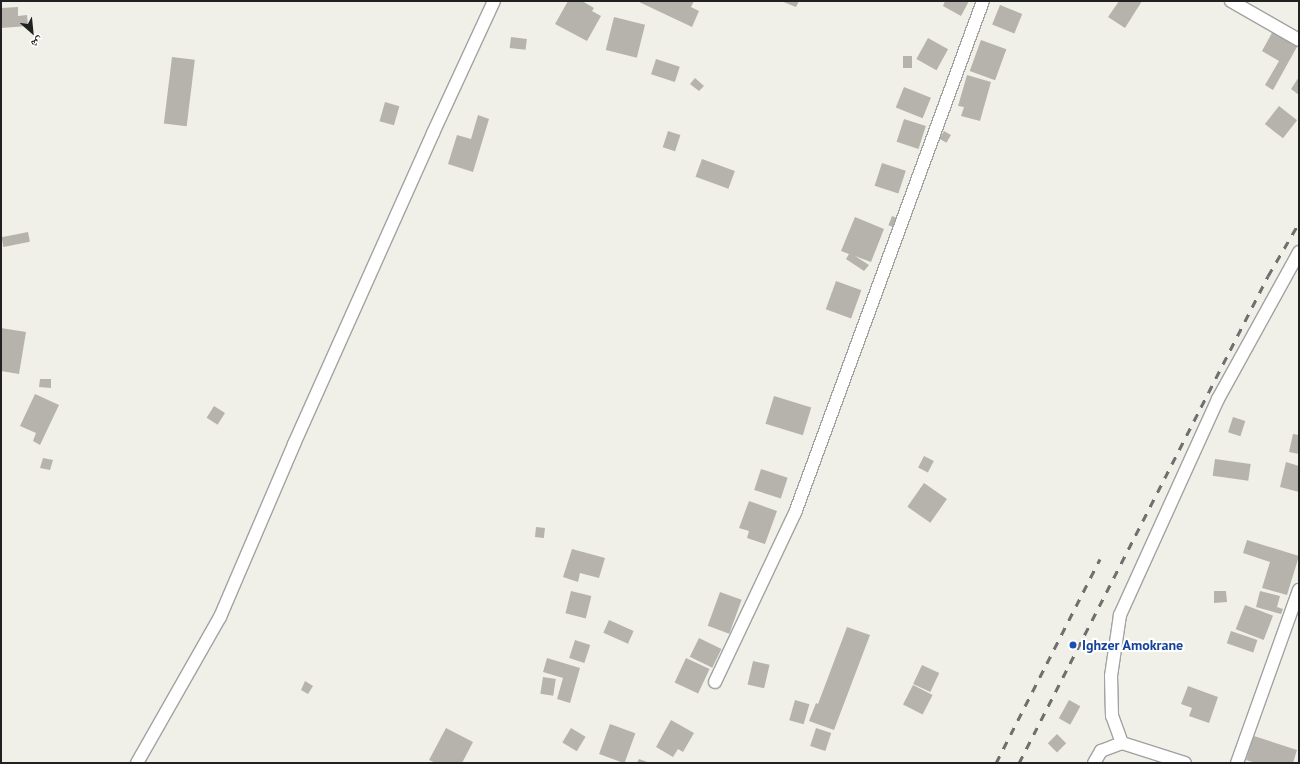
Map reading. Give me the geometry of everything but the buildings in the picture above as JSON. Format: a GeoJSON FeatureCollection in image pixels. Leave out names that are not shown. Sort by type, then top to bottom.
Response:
{"type":"FeatureCollection","features":[{"type":"Feature","properties":{"kind":"street"},"geometry":{"type":"LineString","coordinates":[[137,763],[220,617],[365,285],[494,1]]}},
{"type":"Feature","properties":{"kind":"street"},"geometry":{"type":"LineString","coordinates":[[715,682],[795,513],[983,1]]}},
{"type":"Feature","properties":{"kind":"street"},"geometry":{"type":"LineString","coordinates":[[1231,1],[1299,40]]}},
{"type":"Feature","properties":{"kind":"street"},"geometry":{"type":"LineString","coordinates":[[1122,743],[1112,716],[1111,676],[1120,615],[1218,399],[1299,252]]}},
{"type":"Feature","properties":{"kind":"street"},"geometry":{"type":"LineString","coordinates":[[1237,763],[1299,590]]}},
{"type":"Feature","properties":{"kind":"street"},"geometry":{"type":"LineString","coordinates":[[1094,763],[1101,751],[1122,743],[1185,763]]}},
{"type":"Feature","properties":{"kind":"railway"},"geometry":{"type":"LineString","coordinates":[[1019,763],[1268,276],[1299,223]]}},
{"type":"Feature","properties":{"kind":"railway"},"geometry":{"type":"LineString","coordinates":[[996,763],[1100,559]]}},
{"type":"Feature","properties":{"kind":"place","name":"Ighzer Amokrane"},"geometry":{"type":"Point","coordinates":[1073,645]}}]}
